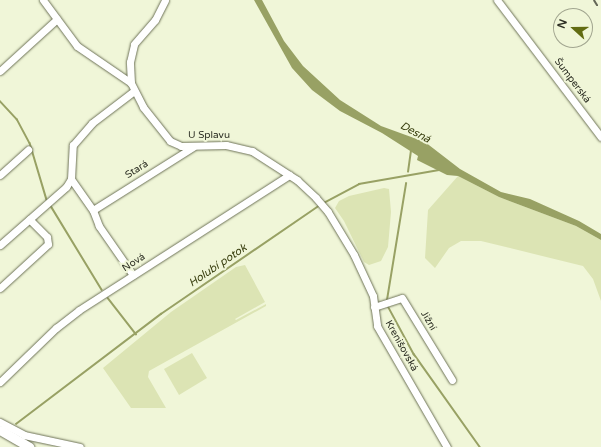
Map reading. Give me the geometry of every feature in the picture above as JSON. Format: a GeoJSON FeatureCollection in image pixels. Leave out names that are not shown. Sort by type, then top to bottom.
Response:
{"type":"FeatureCollection","features":[{"type":"Feature","properties":{"kind":"main road"},"geometry":{"type":"LineString","coordinates":[[2,431],[29,447]]}},
{"type":"Feature","properties":{"kind":"street"},"geometry":{"type":"LineString","coordinates":[[43,0],[77,46],[131,83]]}},
{"type":"Feature","properties":{"kind":"street","name":"U Splavu"},"geometry":{"type":"LineString","coordinates":[[165,0],[155,20],[134,44],[130,62],[131,83],[143,107],[170,142],[192,148],[226,145],[252,151],[289,175],[316,198],[326,209]]}},
{"type":"Feature","properties":{"kind":"street","name":"Šumperská"},"geometry":{"type":"LineString","coordinates":[[497,0],[601,137]]}},
{"type":"Feature","properties":{"kind":"street"},"geometry":{"type":"LineString","coordinates":[[0,71],[57,19]]}},
{"type":"Feature","properties":{"kind":"street"},"geometry":{"type":"LineString","coordinates":[[133,275],[99,226],[93,210],[71,180],[73,145],[92,123],[134,91]]}},
{"type":"Feature","properties":{"kind":"street","name":"Stará"},"geometry":{"type":"LineString","coordinates":[[93,210],[192,148]]}},
{"type":"Feature","properties":{"kind":"street"},"geometry":{"type":"LineString","coordinates":[[0,175],[28,150]]}},
{"type":"Feature","properties":{"kind":"street","name":"Nová"},"geometry":{"type":"LineString","coordinates":[[0,382],[56,328],[133,275],[289,175]]}},
{"type":"Feature","properties":{"kind":"street"},"geometry":{"type":"LineString","coordinates":[[0,245],[71,180]]}},
{"type":"Feature","properties":{"kind":"street","name":"Krenišovská"},"geometry":{"type":"LineString","coordinates":[[326,209],[354,255],[372,296],[377,326],[447,447]]}},
{"type":"Feature","properties":{"kind":"street"},"geometry":{"type":"LineString","coordinates":[[0,288],[48,244],[47,237],[29,219]]}},
{"type":"Feature","properties":{"kind":"street","name":"Jižní"},"geometry":{"type":"LineString","coordinates":[[374,307],[402,298],[452,380]]}},
{"type":"Feature","properties":{"kind":"street"},"geometry":{"type":"LineString","coordinates":[[0,422],[24,435],[80,447]]}},
{"type":"Feature","properties":{"kind":"shaded area"},"geometry":{"type":"Polygon","coordinates":[[[254,0],[262,0],[284,41],[303,66],[340,100],[381,126],[425,142],[460,169],[501,192],[530,199],[579,221],[601,234],[601,240],[576,226],[499,197],[458,176],[447,175],[417,160],[418,156],[382,133],[340,111],[312,90],[292,68],[254,0]]]}},
{"type":"Feature","properties":{"kind":"shaded area"},"geometry":{"type":"Polygon","coordinates":[[[458,176],[499,197],[576,226],[601,240],[601,301],[593,279],[583,266],[481,241],[461,241],[449,248],[435,268],[425,258],[428,210],[458,176]]]}},
{"type":"Feature","properties":{"kind":"shaded area"},"geometry":{"type":"Polygon","coordinates":[[[384,188],[389,189],[391,212],[388,247],[381,261],[369,265],[364,262],[344,221],[335,208],[339,201],[349,196],[384,188]]]}},
{"type":"Feature","properties":{"kind":"shaded area"},"geometry":{"type":"Polygon","coordinates":[[[245,265],[265,302],[235,319],[236,320],[266,304],[266,306],[149,371],[148,377],[166,408],[131,408],[103,368],[171,312],[236,267],[245,265]]]}},
{"type":"Feature","properties":{"kind":"shaded area"},"geometry":{"type":"Polygon","coordinates":[[[192,353],[207,378],[179,395],[164,369],[192,353]]]}},
{"type":"Feature","properties":{"kind":"waterway"},"geometry":{"type":"LineString","coordinates":[[0,101],[17,119],[30,143],[47,200]]}},
{"type":"Feature","properties":{"kind":"waterway"},"geometry":{"type":"LineString","coordinates":[[408,172],[411,151]]}},
{"type":"Feature","properties":{"kind":"waterway","name":"Holubí potok"},"geometry":{"type":"LineString","coordinates":[[324,203],[359,184],[439,170]]}},
{"type":"Feature","properties":{"kind":"waterway"},"geometry":{"type":"LineString","coordinates":[[387,300],[406,184]]}},
{"type":"Feature","properties":{"kind":"waterway"},"geometry":{"type":"LineString","coordinates":[[51,206],[102,290]]}},
{"type":"Feature","properties":{"kind":"waterway","name":"Holubí potok"},"geometry":{"type":"LineString","coordinates":[[16,424],[161,314],[319,206]]}},
{"type":"Feature","properties":{"kind":"waterway"},"geometry":{"type":"LineString","coordinates":[[108,298],[136,334]]}},
{"type":"Feature","properties":{"kind":"waterway"},"geometry":{"type":"LineString","coordinates":[[388,306],[414,354],[480,447]]}},
{"type":"Feature","properties":{"kind":"railway"},"geometry":{"type":"LineString","coordinates":[[594,0],[601,11]]}},
{"type":"Feature","properties":{"kind":"water label","name":"Desná"},"geometry":{"type":"Point","coordinates":[415,133]}}]}
